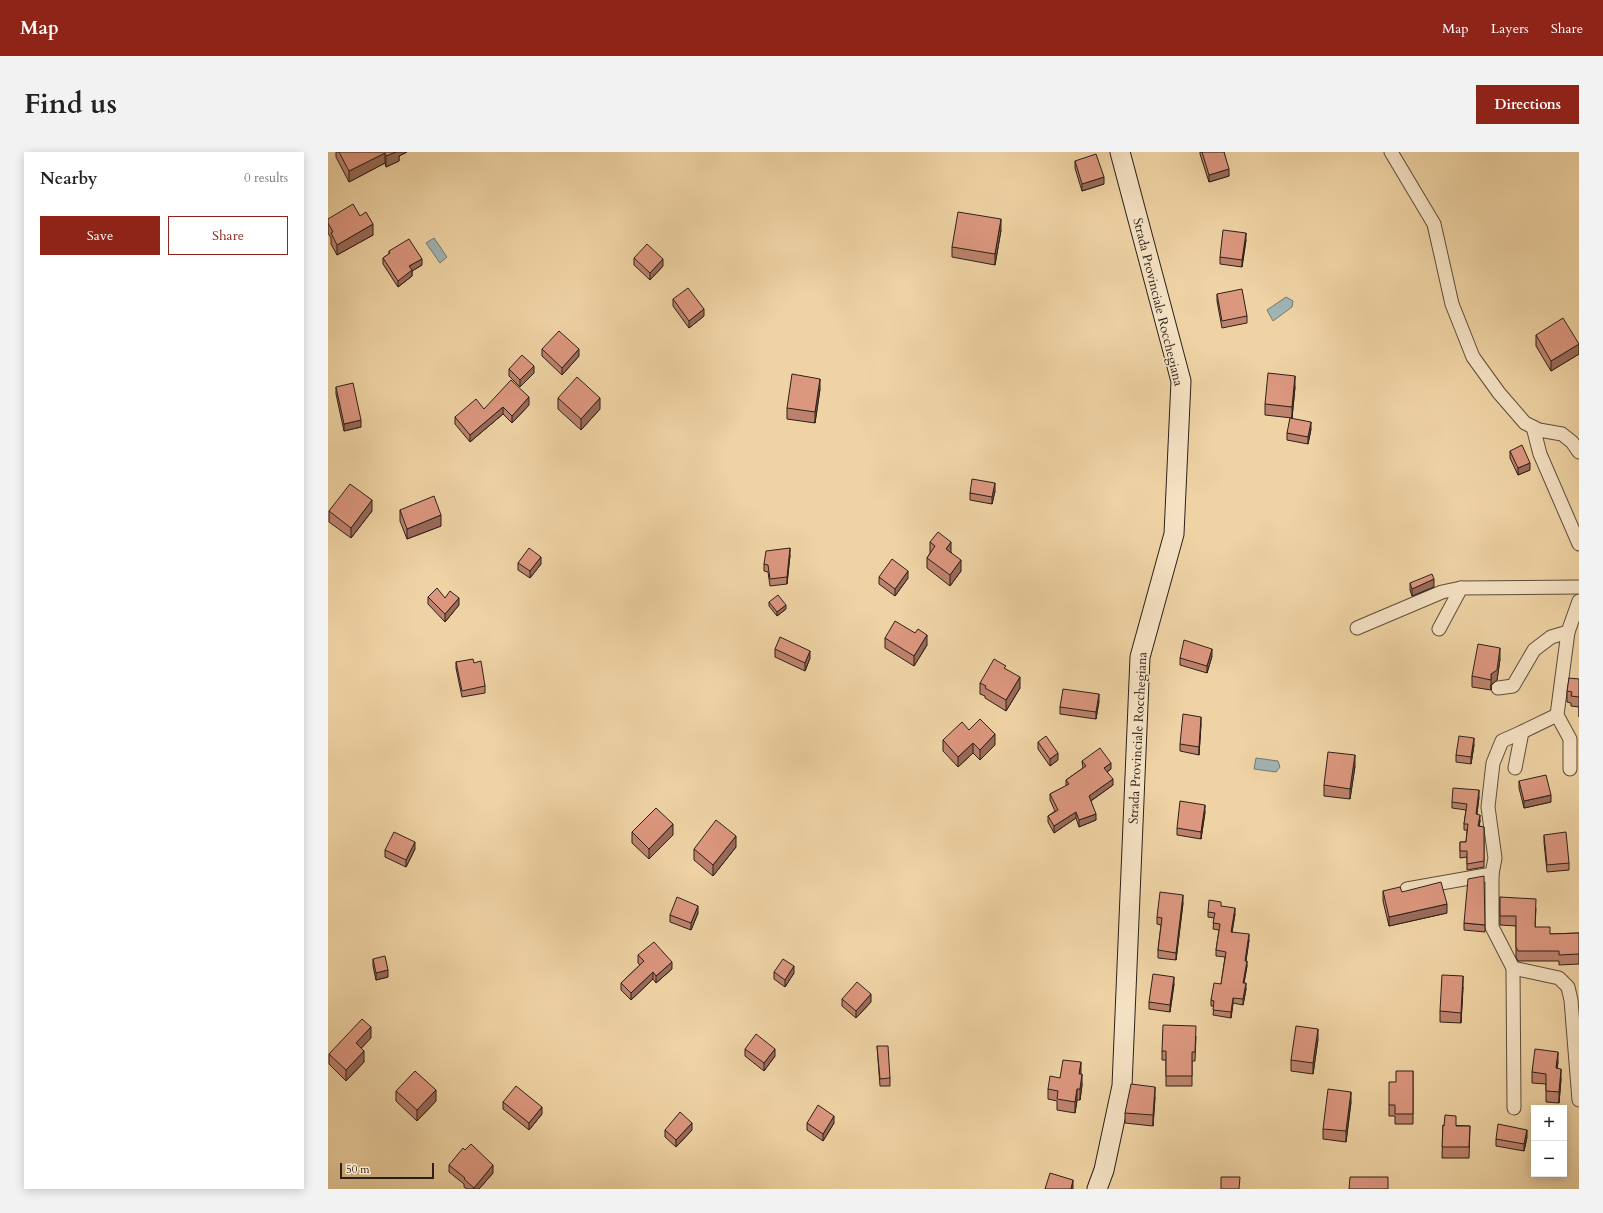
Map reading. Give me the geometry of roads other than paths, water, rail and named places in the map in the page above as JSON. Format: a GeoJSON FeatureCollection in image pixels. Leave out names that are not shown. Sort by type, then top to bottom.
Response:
{"type":"FeatureCollection","features":[{"type":"Feature","properties":{"kind":"main road","name":"Strada Provinciale Rocchegiana"},"geometry":{"type":"LineString","coordinates":[[1097,1189],[1104,1170],[1122,1086],[1140,657],[1174,534],[1181,381],[1120,152]]}},
{"type":"Feature","properties":{"kind":"street"},"geometry":{"type":"LineString","coordinates":[[1391,152],[1434,224],[1452,304],[1473,357],[1499,393],[1526,423],[1539,430],[1562,434],[1572,442],[1579,452]]}},
{"type":"Feature","properties":{"kind":"street"},"geometry":{"type":"LineString","coordinates":[[1533,427],[1540,454],[1579,544]]}},
{"type":"Feature","properties":{"kind":"street"},"geometry":{"type":"LineString","coordinates":[[1357,628],[1442,592],[1461,588],[1579,587]]}},
{"type":"Feature","properties":{"kind":"street"},"geometry":{"type":"LineString","coordinates":[[1439,629],[1461,588]]}},
{"type":"Feature","properties":{"kind":"street"},"geometry":{"type":"LineString","coordinates":[[1570,769],[1570,739],[1556,715],[1568,632],[1579,601]]}},
{"type":"Feature","properties":{"kind":"street"},"geometry":{"type":"LineString","coordinates":[[1498,688],[1513,686],[1534,650],[1551,637],[1568,632]]}},
{"type":"Feature","properties":{"kind":"street"},"geometry":{"type":"LineString","coordinates":[[1514,1108],[1513,968],[1492,927],[1492,874],[1495,858],[1488,807],[1492,763],[1502,742],[1556,715]]}},
{"type":"Feature","properties":{"kind":"street"},"geometry":{"type":"LineString","coordinates":[[1515,768],[1522,732]]}},
{"type":"Feature","properties":{"kind":"street"},"geometry":{"type":"LineString","coordinates":[[1407,889],[1492,874]]}},
{"type":"Feature","properties":{"kind":"street"},"geometry":{"type":"LineString","coordinates":[[1513,968],[1559,978],[1568,988],[1571,1000],[1579,1100]]}}]}
